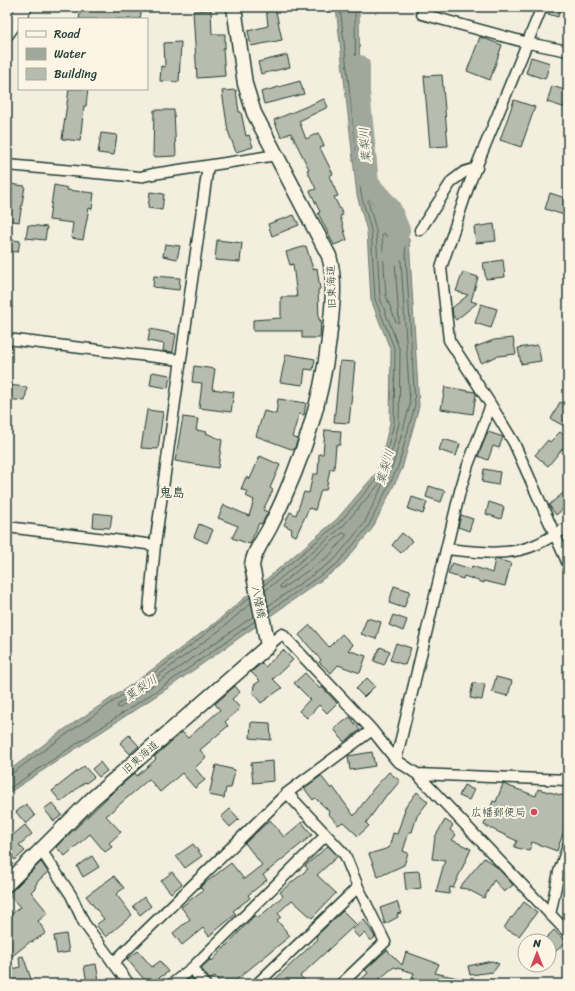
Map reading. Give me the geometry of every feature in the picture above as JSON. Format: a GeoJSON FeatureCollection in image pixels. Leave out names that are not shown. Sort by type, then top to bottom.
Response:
{"type":"FeatureCollection","features":[{"type":"Feature","properties":{"kind":"main road"},"geometry":{"type":"LineString","coordinates":[[7,33],[25,7]]}},
{"type":"Feature","properties":{"kind":"main road","name":"旧東海道"},"geometry":{"type":"LineString","coordinates":[[234,7],[245,84],[254,113],[329,256],[332,268],[332,305],[325,371],[315,414],[289,487],[272,524],[252,559],[253,573]]}},
{"type":"Feature","properties":{"kind":"main road","name":"八幡橋"},"geometry":{"type":"LineString","coordinates":[[253,573],[268,646]]}},
{"type":"Feature","properties":{"kind":"main road","name":"旧東海道"},"geometry":{"type":"LineString","coordinates":[[7,884],[97,795],[268,646]]}},
{"type":"Feature","properties":{"kind":"street"},"geometry":{"type":"LineString","coordinates":[[542,7],[470,182],[441,268],[449,340],[514,443],[568,564]]}},
{"type":"Feature","properties":{"kind":"street"},"geometry":{"type":"LineString","coordinates":[[422,14],[528,43],[568,52]]}},
{"type":"Feature","properties":{"kind":"street"},"geometry":{"type":"LineString","coordinates":[[7,165],[130,178],[277,156]]}},
{"type":"Feature","properties":{"kind":"street"},"geometry":{"type":"LineString","coordinates":[[149,610],[155,545],[208,166]]}},
{"type":"Feature","properties":{"kind":"street"},"geometry":{"type":"LineString","coordinates":[[420,230],[452,181],[464,172],[477,168]]}},
{"type":"Feature","properties":{"kind":"street"},"geometry":{"type":"LineString","coordinates":[[7,339],[181,360]]}},
{"type":"Feature","properties":{"kind":"street"},"geometry":{"type":"LineString","coordinates":[[396,760],[446,549],[468,465],[491,405]]}},
{"type":"Feature","properties":{"kind":"street"},"geometry":{"type":"LineString","coordinates":[[7,527],[155,545]]}},
{"type":"Feature","properties":{"kind":"street"},"geometry":{"type":"LineString","coordinates":[[446,549],[496,552],[516,551],[534,546],[568,527]]}},
{"type":"Feature","properties":{"kind":"street"},"geometry":{"type":"LineString","coordinates":[[268,646],[282,634],[372,730],[396,760],[417,774],[568,933]]}},
{"type":"Feature","properties":{"kind":"street"},"geometry":{"type":"LineString","coordinates":[[113,963],[287,793],[372,730]]}},
{"type":"Feature","properties":{"kind":"street"},"geometry":{"type":"LineString","coordinates":[[417,774],[568,780]]}},
{"type":"Feature","properties":{"kind":"street"},"geometry":{"type":"LineString","coordinates":[[287,793],[345,855],[358,887],[385,942],[341,984]]}},
{"type":"Feature","properties":{"kind":"street"},"geometry":{"type":"LineString","coordinates":[[172,984],[192,968],[326,835]]}},
{"type":"Feature","properties":{"kind":"street"},"geometry":{"type":"LineString","coordinates":[[550,915],[559,872],[568,846]]}},
{"type":"Feature","properties":{"kind":"street"},"geometry":{"type":"LineString","coordinates":[[41,850],[71,895],[84,923],[129,984]]}},
{"type":"Feature","properties":{"kind":"street"},"geometry":{"type":"LineString","coordinates":[[256,984],[358,887]]}},
{"type":"Feature","properties":{"kind":"street"},"geometry":{"type":"LineString","coordinates":[[192,968],[205,984]]}},
{"type":"Feature","properties":{"kind":"water"},"geometry":{"type":"Polygon","coordinates":[[[336,7],[359,7],[360,110],[369,183],[391,208],[400,230],[409,239],[419,406],[402,469],[372,529],[340,567],[168,688],[7,794],[7,772],[62,731],[134,683],[215,623],[337,519],[378,471],[390,423],[391,351],[371,300],[367,231],[357,195],[336,7]]]}},
{"type":"Feature","properties":{"kind":"building"},"geometry":{"type":"Polygon","coordinates":[[[81,7],[142,8],[140,18],[79,18],[81,7]]]}},
{"type":"Feature","properties":{"kind":"building"},"geometry":{"type":"Polygon","coordinates":[[[266,7],[275,7],[282,40],[251,46],[248,31],[268,26],[266,7]]]}},
{"type":"Feature","properties":{"kind":"building"},"geometry":{"type":"Polygon","coordinates":[[[550,7],[561,7],[558,17],[548,14],[550,7]]]}},
{"type":"Feature","properties":{"kind":"building"},"geometry":{"type":"Polygon","coordinates":[[[211,10],[212,34],[225,34],[225,48],[223,48],[225,76],[197,78],[193,11],[211,10]]]}},
{"type":"Feature","properties":{"kind":"building"},"geometry":{"type":"Polygon","coordinates":[[[480,37],[502,45],[490,80],[467,71],[480,37]]]}},
{"type":"Feature","properties":{"kind":"building"},"geometry":{"type":"Polygon","coordinates":[[[181,42],[179,82],[160,81],[161,66],[165,67],[164,43],[181,42]]]}},
{"type":"Feature","properties":{"kind":"building"},"geometry":{"type":"Polygon","coordinates":[[[287,55],[290,67],[261,74],[258,62],[287,55]]]}},
{"type":"Feature","properties":{"kind":"building"},"geometry":{"type":"Polygon","coordinates":[[[531,57],[550,63],[545,79],[526,73],[531,57]]]}},
{"type":"Feature","properties":{"kind":"building"},"geometry":{"type":"Polygon","coordinates":[[[442,75],[448,146],[430,147],[424,76],[442,75]]]}},
{"type":"Feature","properties":{"kind":"building"},"geometry":{"type":"Polygon","coordinates":[[[300,81],[304,94],[264,104],[261,92],[300,81]]]}},
{"type":"Feature","properties":{"kind":"building"},"geometry":{"type":"Polygon","coordinates":[[[552,86],[568,91],[566,108],[547,102],[552,86]]]}},
{"type":"Feature","properties":{"kind":"building"},"geometry":{"type":"Polygon","coordinates":[[[69,90],[88,90],[86,106],[84,106],[80,141],[62,139],[69,90]]]}},
{"type":"Feature","properties":{"kind":"building"},"geometry":{"type":"Polygon","coordinates":[[[236,90],[239,112],[241,112],[246,136],[249,135],[253,147],[236,152],[228,131],[222,91],[236,90]]]}},
{"type":"Feature","properties":{"kind":"building"},"geometry":{"type":"Polygon","coordinates":[[[324,99],[328,107],[299,121],[306,139],[318,133],[324,146],[320,148],[333,174],[329,176],[338,196],[334,197],[343,215],[340,216],[347,240],[334,245],[318,213],[320,212],[310,191],[316,189],[307,170],[309,169],[291,133],[281,137],[274,120],[324,99]]]}},
{"type":"Feature","properties":{"kind":"building"},"geometry":{"type":"Polygon","coordinates":[[[514,100],[535,107],[521,147],[500,140],[514,100]]]}},
{"type":"Feature","properties":{"kind":"building"},"geometry":{"type":"Polygon","coordinates":[[[154,110],[174,110],[176,156],[153,157],[154,110]]]}},
{"type":"Feature","properties":{"kind":"building"},"geometry":{"type":"Polygon","coordinates":[[[101,133],[117,135],[114,155],[98,153],[101,133]]]}},
{"type":"Feature","properties":{"kind":"building"},"geometry":{"type":"Polygon","coordinates":[[[9,184],[25,186],[19,222],[7,220],[9,184]]]}},
{"type":"Feature","properties":{"kind":"building"},"geometry":{"type":"Polygon","coordinates":[[[54,185],[68,188],[67,190],[94,193],[92,209],[89,208],[83,240],[71,238],[73,223],[49,220],[54,185]]]}},
{"type":"Feature","properties":{"kind":"building"},"geometry":{"type":"Polygon","coordinates":[[[150,192],[164,194],[162,210],[148,208],[150,192]]]}},
{"type":"Feature","properties":{"kind":"building"},"geometry":{"type":"Polygon","coordinates":[[[550,193],[568,199],[564,215],[545,209],[550,193]]]}},
{"type":"Feature","properties":{"kind":"building"},"geometry":{"type":"Polygon","coordinates":[[[294,215],[299,225],[272,236],[268,224],[294,215]]]}},
{"type":"Feature","properties":{"kind":"building"},"geometry":{"type":"Polygon","coordinates":[[[494,224],[496,241],[476,243],[474,227],[494,224]]]}},
{"type":"Feature","properties":{"kind":"building"},"geometry":{"type":"Polygon","coordinates":[[[28,225],[47,227],[45,240],[26,238],[28,225]]]}},
{"type":"Feature","properties":{"kind":"building"},"geometry":{"type":"Polygon","coordinates":[[[7,239],[20,241],[18,252],[7,251],[7,239]]]}},
{"type":"Feature","properties":{"kind":"building"},"geometry":{"type":"Polygon","coordinates":[[[217,240],[242,243],[240,262],[215,260],[217,240]]]}},
{"type":"Feature","properties":{"kind":"building"},"geometry":{"type":"Polygon","coordinates":[[[165,244],[180,246],[177,259],[163,256],[165,244]]]}},
{"type":"Feature","properties":{"kind":"building"},"geometry":{"type":"Polygon","coordinates":[[[306,246],[313,269],[317,268],[320,289],[318,290],[319,320],[321,320],[320,338],[302,338],[302,331],[253,331],[253,320],[281,318],[281,297],[297,297],[293,264],[290,265],[286,252],[306,246]]]}},
{"type":"Feature","properties":{"kind":"building"},"geometry":{"type":"Polygon","coordinates":[[[503,260],[505,277],[486,279],[483,263],[503,260]]]}},
{"type":"Feature","properties":{"kind":"building"},"geometry":{"type":"Polygon","coordinates":[[[463,272],[478,277],[471,301],[477,303],[456,320],[453,316],[452,308],[468,295],[456,291],[463,272]]]}},
{"type":"Feature","properties":{"kind":"building"},"geometry":{"type":"Polygon","coordinates":[[[154,276],[180,278],[179,290],[153,287],[154,276]]]}},
{"type":"Feature","properties":{"kind":"building"},"geometry":{"type":"Polygon","coordinates":[[[481,304],[497,309],[491,328],[475,323],[481,304]]]}},
{"type":"Feature","properties":{"kind":"building"},"geometry":{"type":"Polygon","coordinates":[[[150,329],[176,334],[173,352],[163,351],[164,344],[148,341],[150,329]]]}},
{"type":"Feature","properties":{"kind":"building"},"geometry":{"type":"Polygon","coordinates":[[[513,338],[516,354],[498,356],[481,363],[475,347],[494,340],[513,338]]]}},
{"type":"Feature","properties":{"kind":"building"},"geometry":{"type":"Polygon","coordinates":[[[538,345],[541,361],[521,364],[518,348],[538,345]]]}},
{"type":"Feature","properties":{"kind":"building"},"geometry":{"type":"Polygon","coordinates":[[[286,354],[315,359],[313,370],[305,369],[303,385],[280,382],[286,354]]]}},
{"type":"Feature","properties":{"kind":"building"},"geometry":{"type":"Polygon","coordinates":[[[340,361],[355,362],[349,423],[334,422],[340,361]]]}},
{"type":"Feature","properties":{"kind":"building"},"geometry":{"type":"Polygon","coordinates":[[[194,366],[215,369],[212,389],[234,392],[231,412],[199,408],[202,383],[192,382],[194,366]]]}},
{"type":"Feature","properties":{"kind":"building"},"geometry":{"type":"Polygon","coordinates":[[[152,372],[170,375],[168,388],[150,385],[152,372]]]}},
{"type":"Feature","properties":{"kind":"building"},"geometry":{"type":"Polygon","coordinates":[[[7,385],[27,387],[25,401],[7,399],[7,385]]]}},
{"type":"Feature","properties":{"kind":"building"},"geometry":{"type":"Polygon","coordinates":[[[445,387],[475,392],[473,414],[441,409],[445,387]]]}},
{"type":"Feature","properties":{"kind":"building"},"geometry":{"type":"Polygon","coordinates":[[[278,399],[306,403],[304,415],[299,414],[292,437],[298,439],[294,450],[256,436],[264,411],[276,414],[278,399]]]}},
{"type":"Feature","properties":{"kind":"building"},"geometry":{"type":"Polygon","coordinates":[[[560,402],[568,406],[568,428],[551,419],[560,402]]]}},
{"type":"Feature","properties":{"kind":"building"},"geometry":{"type":"Polygon","coordinates":[[[147,410],[163,412],[158,449],[141,448],[147,410]]]}},
{"type":"Feature","properties":{"kind":"building"},"geometry":{"type":"Polygon","coordinates":[[[183,417],[198,419],[196,430],[207,432],[206,433],[222,440],[218,468],[175,461],[183,417]]]}},
{"type":"Feature","properties":{"kind":"building"},"geometry":{"type":"Polygon","coordinates":[[[325,430],[341,431],[340,445],[336,445],[334,469],[330,469],[326,490],[321,490],[315,510],[309,508],[296,536],[291,534],[292,529],[284,525],[290,512],[296,515],[304,492],[309,493],[313,474],[318,474],[319,454],[323,454],[325,430]]]}},
{"type":"Feature","properties":{"kind":"building"},"geometry":{"type":"Polygon","coordinates":[[[488,432],[503,437],[499,448],[493,446],[488,460],[478,456],[488,432]]]}},
{"type":"Feature","properties":{"kind":"building"},"geometry":{"type":"Polygon","coordinates":[[[560,432],[568,439],[568,452],[563,448],[548,466],[535,455],[548,440],[550,442],[560,432]]]}},
{"type":"Feature","properties":{"kind":"building"},"geometry":{"type":"Polygon","coordinates":[[[443,439],[460,444],[456,456],[439,450],[443,439]]]}},
{"type":"Feature","properties":{"kind":"building"},"geometry":{"type":"Polygon","coordinates":[[[260,456],[280,465],[270,488],[273,490],[263,510],[268,512],[262,524],[259,523],[250,544],[232,538],[238,526],[218,518],[224,505],[249,516],[254,500],[246,496],[248,492],[241,489],[246,477],[250,479],[260,456]]]}},
{"type":"Feature","properties":{"kind":"building"},"geometry":{"type":"Polygon","coordinates":[[[484,469],[500,472],[498,485],[482,482],[484,469]]]}},
{"type":"Feature","properties":{"kind":"building"},"geometry":{"type":"Polygon","coordinates":[[[429,486],[445,491],[441,502],[426,497],[429,486]]]}},
{"type":"Feature","properties":{"kind":"building"},"geometry":{"type":"Polygon","coordinates":[[[568,489],[568,505],[556,515],[549,505],[568,489]]]}},
{"type":"Feature","properties":{"kind":"building"},"geometry":{"type":"Polygon","coordinates":[[[412,497],[427,502],[423,514],[408,509],[412,497]]]}},
{"type":"Feature","properties":{"kind":"building"},"geometry":{"type":"Polygon","coordinates":[[[489,502],[504,507],[501,519],[486,514],[489,502]]]}},
{"type":"Feature","properties":{"kind":"building"},"geometry":{"type":"Polygon","coordinates":[[[94,513],[112,515],[110,528],[93,527],[94,513]]]}},
{"type":"Feature","properties":{"kind":"building"},"geometry":{"type":"Polygon","coordinates":[[[461,515],[473,519],[469,531],[458,527],[461,515]]]}},
{"type":"Feature","properties":{"kind":"building"},"geometry":{"type":"Polygon","coordinates":[[[199,524],[213,530],[207,543],[194,537],[199,524]]]}},
{"type":"Feature","properties":{"kind":"building"},"geometry":{"type":"Polygon","coordinates":[[[402,533],[412,541],[401,553],[392,545],[402,533]]]}},
{"type":"Feature","properties":{"kind":"building"},"geometry":{"type":"Polygon","coordinates":[[[495,559],[511,563],[505,586],[484,581],[484,583],[464,576],[463,579],[448,574],[452,563],[471,569],[472,566],[492,573],[495,559]]]}},
{"type":"Feature","properties":{"kind":"building"},"geometry":{"type":"Polygon","coordinates":[[[394,586],[410,591],[404,608],[389,603],[394,586]]]}},
{"type":"Feature","properties":{"kind":"building"},"geometry":{"type":"Polygon","coordinates":[[[393,615],[407,620],[403,631],[389,625],[393,615]]]}},
{"type":"Feature","properties":{"kind":"building"},"geometry":{"type":"Polygon","coordinates":[[[367,618],[381,622],[376,639],[361,634],[367,618]]]}},
{"type":"Feature","properties":{"kind":"building"},"geometry":{"type":"Polygon","coordinates":[[[310,625],[329,647],[342,634],[353,645],[348,650],[366,656],[360,673],[338,665],[331,673],[319,662],[321,660],[299,635],[310,625]]]}},
{"type":"Feature","properties":{"kind":"building"},"geometry":{"type":"Polygon","coordinates":[[[396,643],[411,648],[405,665],[390,660],[396,643]]]}},
{"type":"Feature","properties":{"kind":"building"},"geometry":{"type":"Polygon","coordinates":[[[380,647],[390,651],[384,665],[374,661],[380,647]]]}},
{"type":"Feature","properties":{"kind":"building"},"geometry":{"type":"Polygon","coordinates":[[[283,650],[293,660],[273,679],[282,688],[261,703],[253,693],[254,685],[260,681],[251,672],[262,663],[265,667],[283,650]]]}},
{"type":"Feature","properties":{"kind":"building"},"geometry":{"type":"Polygon","coordinates":[[[305,673],[320,689],[322,687],[337,703],[327,713],[319,705],[307,718],[299,711],[310,699],[294,683],[305,673]]]}},
{"type":"Feature","properties":{"kind":"building"},"geometry":{"type":"Polygon","coordinates":[[[496,677],[512,681],[508,696],[492,692],[496,677]]]}},
{"type":"Feature","properties":{"kind":"building"},"geometry":{"type":"Polygon","coordinates":[[[367,678],[375,686],[364,697],[356,689],[367,678]]]}},
{"type":"Feature","properties":{"kind":"building"},"geometry":{"type":"Polygon","coordinates":[[[473,683],[485,684],[482,700],[470,698],[473,683]]]}},
{"type":"Feature","properties":{"kind":"building"},"geometry":{"type":"Polygon","coordinates":[[[235,686],[240,692],[232,699],[240,708],[225,722],[228,726],[200,750],[206,757],[195,768],[205,780],[195,788],[182,773],[160,792],[149,779],[106,816],[121,832],[109,843],[112,847],[105,852],[90,834],[65,856],[56,847],[111,794],[135,773],[137,776],[156,759],[154,757],[182,732],[188,738],[220,710],[215,704],[235,686]]]}},
{"type":"Feature","properties":{"kind":"building"},"geometry":{"type":"Polygon","coordinates":[[[350,717],[360,730],[344,742],[334,729],[350,717]]]}},
{"type":"Feature","properties":{"kind":"building"},"geometry":{"type":"Polygon","coordinates":[[[251,722],[270,723],[271,740],[250,738],[251,722]]]}},
{"type":"Feature","properties":{"kind":"building"},"geometry":{"type":"Polygon","coordinates":[[[129,735],[139,746],[130,754],[120,743],[129,735]]]}},
{"type":"Feature","properties":{"kind":"building"},"geometry":{"type":"Polygon","coordinates":[[[372,752],[375,766],[350,770],[348,756],[372,752]]]}},
{"type":"Feature","properties":{"kind":"building"},"geometry":{"type":"Polygon","coordinates":[[[273,761],[274,781],[253,783],[251,763],[273,761]]]}},
{"type":"Feature","properties":{"kind":"building"},"geometry":{"type":"Polygon","coordinates":[[[100,762],[107,771],[99,777],[92,769],[100,762]]]}},
{"type":"Feature","properties":{"kind":"building"},"geometry":{"type":"Polygon","coordinates":[[[216,765],[235,770],[231,788],[226,788],[224,798],[209,795],[216,765]]]}},
{"type":"Feature","properties":{"kind":"building"},"geometry":{"type":"Polygon","coordinates":[[[84,766],[94,777],[86,783],[85,782],[61,802],[52,791],[84,766]]]}},
{"type":"Feature","properties":{"kind":"building"},"geometry":{"type":"Polygon","coordinates":[[[389,772],[400,781],[389,794],[388,793],[366,823],[369,826],[358,836],[343,822],[338,825],[328,813],[329,811],[315,798],[313,800],[304,788],[321,776],[331,789],[333,787],[354,816],[374,788],[389,772]]]}},
{"type":"Feature","properties":{"kind":"building"},"geometry":{"type":"Polygon","coordinates":[[[503,784],[536,796],[538,789],[568,797],[568,819],[557,851],[532,842],[529,851],[514,847],[517,841],[484,825],[493,801],[496,802],[503,784]]]}},
{"type":"Feature","properties":{"kind":"building"},"geometry":{"type":"Polygon","coordinates":[[[464,785],[474,790],[469,800],[459,796],[464,785]]]}},
{"type":"Feature","properties":{"kind":"building"},"geometry":{"type":"Polygon","coordinates":[[[417,792],[428,802],[417,816],[412,832],[409,832],[403,851],[408,853],[404,865],[378,877],[369,854],[389,848],[393,833],[397,834],[405,810],[404,809],[417,792]]]}},
{"type":"Feature","properties":{"kind":"building"},"geometry":{"type":"Polygon","coordinates":[[[52,803],[62,815],[54,821],[44,809],[52,803]]]}},
{"type":"Feature","properties":{"kind":"building"},"geometry":{"type":"Polygon","coordinates":[[[26,804],[35,816],[26,824],[16,812],[26,804]]]}},
{"type":"Feature","properties":{"kind":"building"},"geometry":{"type":"Polygon","coordinates":[[[230,809],[239,819],[230,827],[221,817],[230,809]]]}},
{"type":"Feature","properties":{"kind":"building"},"geometry":{"type":"Polygon","coordinates":[[[270,820],[284,837],[302,822],[312,835],[263,875],[267,880],[248,895],[250,898],[233,911],[236,914],[209,936],[203,928],[182,945],[173,933],[190,919],[181,907],[203,890],[200,887],[231,863],[244,879],[262,865],[245,843],[270,820]]]}},
{"type":"Feature","properties":{"kind":"building"},"geometry":{"type":"Polygon","coordinates":[[[445,820],[453,825],[450,830],[456,835],[452,840],[471,849],[453,888],[450,887],[449,894],[436,892],[445,860],[432,859],[435,837],[445,820]]]}},
{"type":"Feature","properties":{"kind":"building"},"geometry":{"type":"Polygon","coordinates":[[[25,825],[32,834],[19,845],[25,851],[15,860],[7,850],[7,840],[25,825]]]}},
{"type":"Feature","properties":{"kind":"building"},"geometry":{"type":"Polygon","coordinates":[[[193,844],[202,856],[185,868],[176,856],[193,844]]]}},
{"type":"Feature","properties":{"kind":"building"},"geometry":{"type":"Polygon","coordinates":[[[328,846],[338,856],[317,875],[336,893],[312,918],[292,900],[278,913],[281,917],[277,920],[290,936],[236,980],[239,984],[221,984],[215,976],[210,980],[201,968],[211,959],[212,961],[255,915],[258,918],[283,896],[280,892],[308,869],[305,866],[328,846]]]}},
{"type":"Feature","properties":{"kind":"building"},"geometry":{"type":"Polygon","coordinates":[[[92,856],[99,867],[83,877],[77,866],[92,856]]]}},
{"type":"Feature","properties":{"kind":"building"},"geometry":{"type":"Polygon","coordinates":[[[484,858],[498,868],[513,885],[504,892],[494,880],[484,898],[467,889],[459,888],[484,858]]]}},
{"type":"Feature","properties":{"kind":"building"},"geometry":{"type":"Polygon","coordinates":[[[41,862],[48,872],[38,881],[35,886],[36,887],[31,892],[48,913],[38,921],[46,933],[32,942],[31,941],[11,957],[7,952],[7,918],[20,907],[7,893],[13,890],[41,862]]]}},
{"type":"Feature","properties":{"kind":"building"},"geometry":{"type":"Polygon","coordinates":[[[419,871],[421,888],[406,890],[404,872],[419,871]]]}},
{"type":"Feature","properties":{"kind":"building"},"geometry":{"type":"Polygon","coordinates":[[[172,872],[182,884],[171,893],[161,881],[172,872]]]}},
{"type":"Feature","properties":{"kind":"building"},"geometry":{"type":"Polygon","coordinates":[[[114,876],[124,888],[116,894],[132,915],[106,937],[96,925],[104,919],[86,896],[114,876]]]}},
{"type":"Feature","properties":{"kind":"building"},"geometry":{"type":"Polygon","coordinates":[[[144,897],[151,906],[140,915],[133,906],[144,897]]]}},
{"type":"Feature","properties":{"kind":"building"},"geometry":{"type":"Polygon","coordinates":[[[397,902],[401,913],[397,914],[398,917],[385,924],[380,908],[397,902]]]}},
{"type":"Feature","properties":{"kind":"building"},"geometry":{"type":"Polygon","coordinates":[[[524,902],[537,912],[521,933],[517,933],[517,935],[504,928],[511,917],[512,918],[524,902]]]}},
{"type":"Feature","properties":{"kind":"building"},"geometry":{"type":"Polygon","coordinates":[[[343,911],[356,924],[300,976],[309,984],[270,984],[318,939],[316,936],[343,911]]]}},
{"type":"Feature","properties":{"kind":"building"},"geometry":{"type":"Polygon","coordinates":[[[364,919],[375,937],[371,941],[364,933],[359,938],[352,930],[364,919]]]}},
{"type":"Feature","properties":{"kind":"building"},"geometry":{"type":"Polygon","coordinates":[[[557,933],[566,942],[557,950],[557,933]]]}},
{"type":"Feature","properties":{"kind":"building"},"geometry":{"type":"Polygon","coordinates":[[[66,934],[69,952],[57,954],[54,936],[66,934]]]}},
{"type":"Feature","properties":{"kind":"building"},"geometry":{"type":"Polygon","coordinates":[[[387,950],[402,965],[406,952],[439,964],[435,973],[467,980],[467,984],[429,984],[412,978],[414,973],[394,967],[373,984],[356,984],[368,973],[365,970],[387,950]]]}},
{"type":"Feature","properties":{"kind":"building"},"geometry":{"type":"Polygon","coordinates":[[[138,951],[152,967],[160,961],[168,972],[150,984],[127,959],[138,951]]]}},
{"type":"Feature","properties":{"kind":"building"},"geometry":{"type":"Polygon","coordinates":[[[23,956],[33,984],[22,984],[22,979],[13,982],[10,970],[20,967],[19,957],[23,956]]]}},
{"type":"Feature","properties":{"kind":"building"},"geometry":{"type":"Polygon","coordinates":[[[492,961],[499,964],[493,972],[470,975],[468,966],[492,961]]]}},
{"type":"Feature","properties":{"kind":"building"},"geometry":{"type":"Polygon","coordinates":[[[96,964],[99,981],[87,983],[84,966],[96,964]]]}},
{"type":"Feature","properties":{"kind":"building"},"geometry":{"type":"Polygon","coordinates":[[[191,977],[197,984],[184,984],[191,977]]]}},
{"type":"Feature","properties":{"kind":"waterway","name":"葉梨川"},"geometry":{"type":"LineString","coordinates":[[360,65],[360,92],[369,183],[391,208],[400,230],[392,255]]}},
{"type":"Feature","properties":{"kind":"place","name":"広幡郵便局"},"geometry":{"type":"Point","coordinates":[534,812]}},
{"type":"Feature","properties":{"kind":"district","name":"鬼島"},"geometry":{"type":"Point","coordinates":[172,492]}}]}
